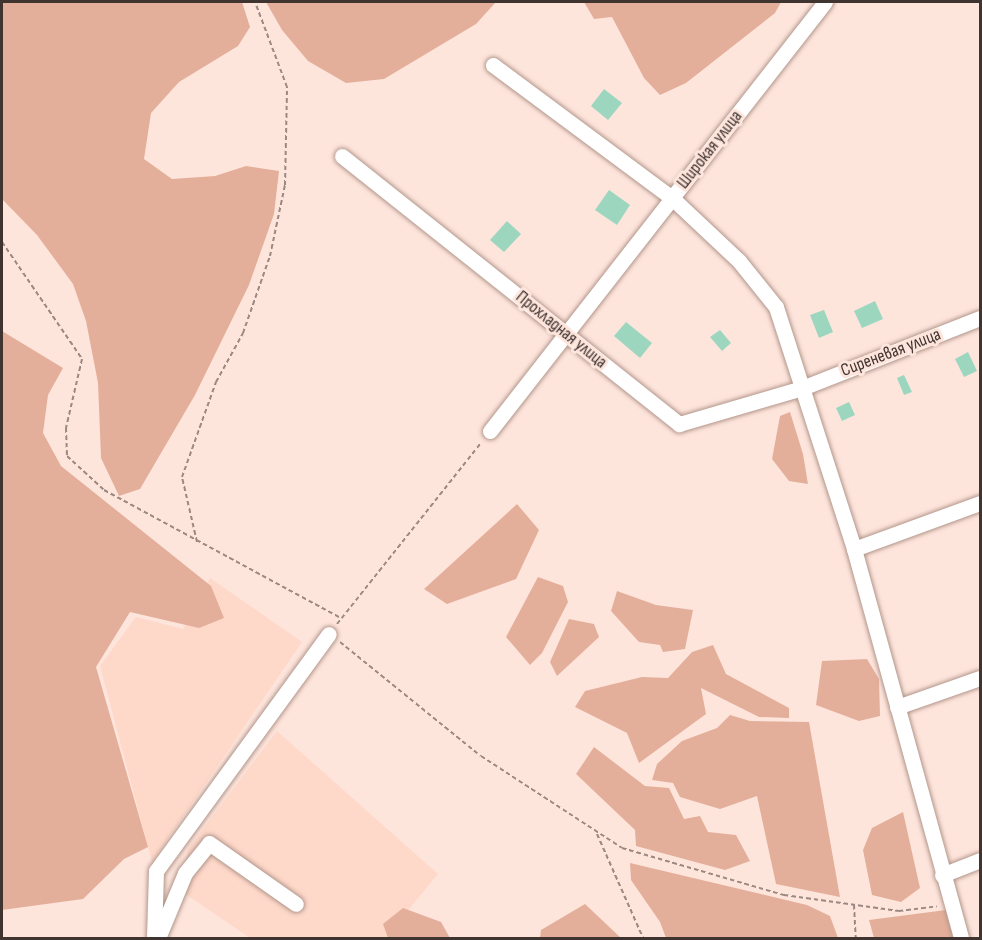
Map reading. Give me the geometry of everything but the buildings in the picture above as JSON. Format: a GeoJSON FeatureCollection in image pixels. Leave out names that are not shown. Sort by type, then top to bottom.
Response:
{"type":"FeatureCollection","features":[{"type":"Feature","properties":{"kind":"street","name":"Широкая улица"},"geometry":{"type":"LineString","coordinates":[[825,2],[672,198],[740,261],[776,307],[854,549],[961,939]]}},
{"type":"Feature","properties":{"kind":"street"},"geometry":{"type":"LineString","coordinates":[[490,431],[672,198],[493,65]]}},
{"type":"Feature","properties":{"kind":"street","name":"Прохладная улица"},"geometry":{"type":"LineString","coordinates":[[342,156],[679,424],[802,388]]}},
{"type":"Feature","properties":{"kind":"street","name":"Сиреневая улица"},"geometry":{"type":"LineString","coordinates":[[802,388],[981,318]]}},
{"type":"Feature","properties":{"kind":"street"},"geometry":{"type":"LineString","coordinates":[[854,549],[981,503]]}},
{"type":"Feature","properties":{"kind":"street"},"geometry":{"type":"LineString","coordinates":[[156,939],[156,871],[329,634]]}},
{"type":"Feature","properties":{"kind":"street"},"geometry":{"type":"LineString","coordinates":[[897,707],[981,678]]}},
{"type":"Feature","properties":{"kind":"street"},"geometry":{"type":"LineString","coordinates":[[156,939],[185,873],[208,843],[296,904]]}},
{"type":"Feature","properties":{"kind":"street"},"geometry":{"type":"LineString","coordinates":[[942,875],[981,860]]}},
{"type":"Feature","properties":{"kind":"path"},"geometry":{"type":"LineString","coordinates":[[197,542],[182,477],[216,382],[243,333],[270,256],[285,185],[287,87],[255,2]]}},
{"type":"Feature","properties":{"kind":"path"},"geometry":{"type":"LineString","coordinates":[[2,242],[82,359],[66,428],[67,456],[104,490],[341,618]]}},
{"type":"Feature","properties":{"kind":"path"},"geometry":{"type":"LineString","coordinates":[[490,431],[329,634],[482,756],[622,848],[773,892],[899,911],[950,905]]}},
{"type":"Feature","properties":{"kind":"path"},"geometry":{"type":"LineString","coordinates":[[596,831],[643,939]]}},
{"type":"Feature","properties":{"kind":"path"},"geometry":{"type":"LineString","coordinates":[[854,905],[856,939]]}},
{"type":"Feature","properties":{"kind":"shaded area"},"geometry":{"type":"Polygon","coordinates":[[[2,2],[242,2],[250,27],[238,46],[179,82],[151,113],[144,159],[172,179],[215,176],[246,166],[279,171],[274,214],[249,285],[195,395],[140,489],[119,496],[101,458],[98,383],[86,321],[73,284],[37,235],[2,199],[2,2]]]}},
{"type":"Feature","properties":{"kind":"shaded area"},"geometry":{"type":"Polygon","coordinates":[[[266,2],[496,2],[476,24],[384,79],[346,83],[308,61],[282,30],[266,2]]]}},
{"type":"Feature","properties":{"kind":"shaded area"},"geometry":{"type":"Polygon","coordinates":[[[584,2],[781,2],[775,13],[686,83],[660,95],[644,78],[612,17],[594,19],[584,2]]]}},
{"type":"Feature","properties":{"kind":"shaded area"},"geometry":{"type":"Polygon","coordinates":[[[2,331],[63,368],[48,395],[43,433],[61,466],[211,586],[224,618],[199,628],[130,612],[96,667],[148,847],[124,859],[83,899],[2,910],[2,331]]]}},
{"type":"Feature","properties":{"kind":"shaded area"},"geometry":{"type":"Polygon","coordinates":[[[790,412],[803,454],[808,484],[789,481],[772,459],[780,416],[790,412]]]}},
{"type":"Feature","properties":{"kind":"shaded area"},"geometry":{"type":"Polygon","coordinates":[[[517,504],[539,530],[516,579],[447,604],[424,589],[517,504]]]}},
{"type":"Feature","properties":{"kind":"shaded area"},"geometry":{"type":"Polygon","coordinates":[[[538,577],[563,586],[568,602],[542,653],[530,665],[506,637],[538,577]]]}},
{"type":"Feature","properties":{"kind":"shaded area"},"geometry":{"type":"Polygon","coordinates":[[[210,578],[302,642],[152,862],[100,666],[136,617],[183,629],[210,578]]]}},
{"type":"Feature","properties":{"kind":"shaded area"},"geometry":{"type":"Polygon","coordinates":[[[617,591],[656,605],[693,610],[685,649],[663,652],[660,645],[639,642],[611,611],[617,591]]]}},
{"type":"Feature","properties":{"kind":"shaded area"},"geometry":{"type":"Polygon","coordinates":[[[569,619],[594,624],[599,637],[557,676],[550,662],[569,619]]]}},
{"type":"Feature","properties":{"kind":"shaded area"},"geometry":{"type":"Polygon","coordinates":[[[713,645],[726,674],[789,708],[789,718],[759,717],[701,688],[706,714],[639,763],[627,733],[575,707],[585,691],[642,677],[668,678],[692,652],[713,645]]]}},
{"type":"Feature","properties":{"kind":"shaded area"},"geometry":{"type":"Polygon","coordinates":[[[867,659],[879,679],[880,716],[859,721],[816,705],[822,661],[867,659]]]}},
{"type":"Feature","properties":{"kind":"shaded area"},"geometry":{"type":"Polygon","coordinates":[[[730,715],[750,721],[809,722],[840,897],[776,884],[757,796],[720,809],[680,797],[673,783],[652,780],[657,764],[682,741],[717,728],[730,715]]]}},
{"type":"Feature","properties":{"kind":"shaded area"},"geometry":{"type":"Polygon","coordinates":[[[277,731],[438,874],[385,938],[250,938],[181,891],[188,849],[277,731]]]}},
{"type":"Feature","properties":{"kind":"shaded area"},"geometry":{"type":"Polygon","coordinates":[[[594,747],[645,786],[669,788],[684,819],[700,816],[708,832],[736,835],[750,861],[725,870],[636,846],[635,830],[576,774],[594,747]]]}},
{"type":"Feature","properties":{"kind":"shaded area"},"geometry":{"type":"Polygon","coordinates":[[[903,812],[920,888],[901,902],[872,895],[863,850],[872,828],[903,812]]]}},
{"type":"Feature","properties":{"kind":"shaded area"},"geometry":{"type":"Polygon","coordinates":[[[630,863],[807,905],[830,916],[838,938],[666,938],[660,922],[631,880],[630,863]]]}},
{"type":"Feature","properties":{"kind":"shaded area"},"geometry":{"type":"Polygon","coordinates":[[[585,904],[621,938],[540,938],[541,930],[585,904]]]}},
{"type":"Feature","properties":{"kind":"shaded area"},"geometry":{"type":"Polygon","coordinates":[[[403,908],[441,922],[450,938],[388,938],[383,924],[403,908]]]}},
{"type":"Feature","properties":{"kind":"shaded area"},"geometry":{"type":"Polygon","coordinates":[[[946,910],[953,938],[874,938],[869,920],[946,910]]]}}]}
